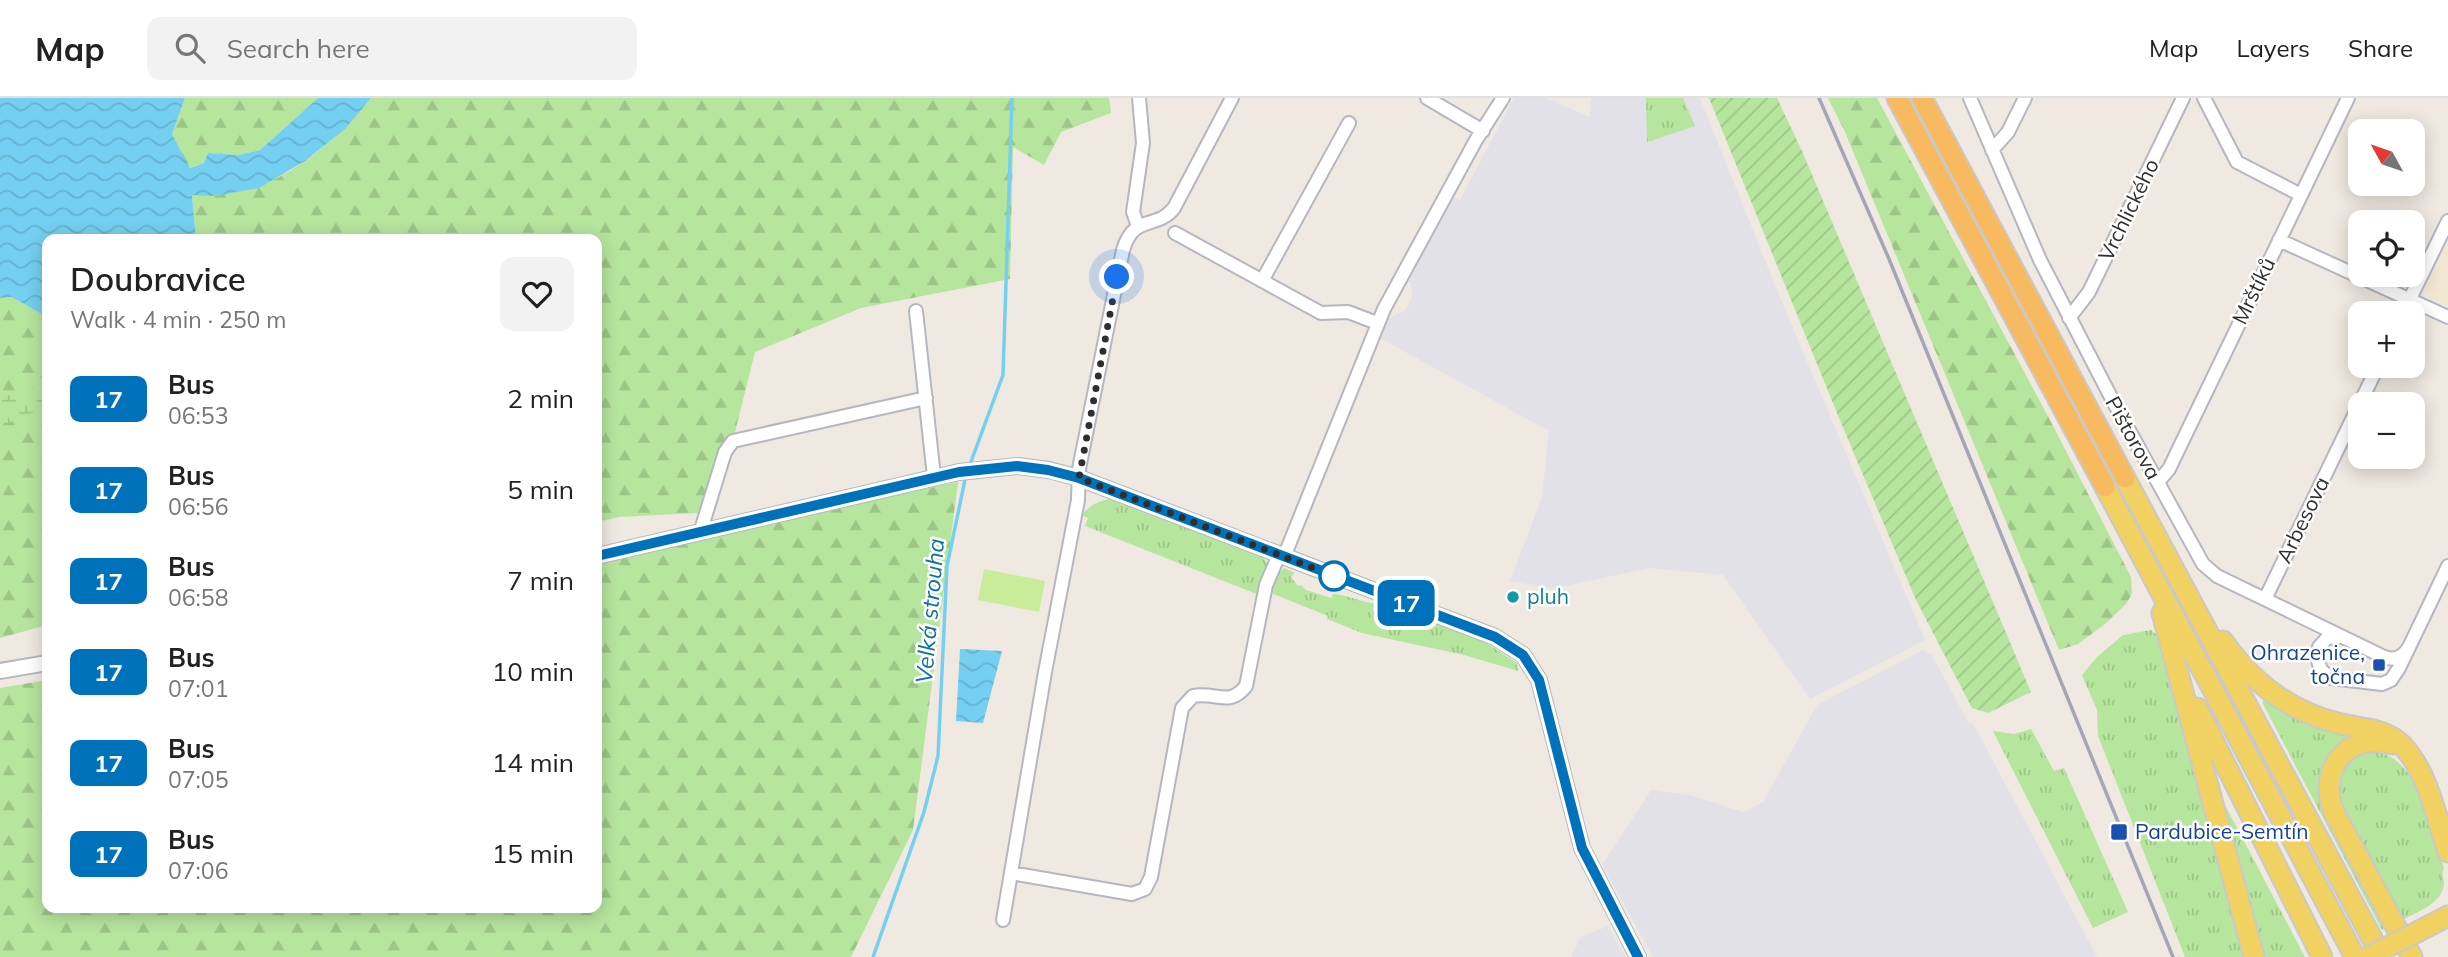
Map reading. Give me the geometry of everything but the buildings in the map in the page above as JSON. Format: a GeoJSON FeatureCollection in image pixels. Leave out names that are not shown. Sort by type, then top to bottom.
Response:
{"type":"FeatureCollection","features":[{"type":"Feature","properties":{"kind":"highway"},"geometry":{"type":"LineString","coordinates":[[1897,98],[2105,488]]}},
{"type":"Feature","properties":{"kind":"highway"},"geometry":{"type":"LineString","coordinates":[[1922,98],[2125,478]]}},
{"type":"Feature","properties":{"kind":"main road"},"geometry":{"type":"LineString","coordinates":[[2125,478],[2382,957]]}},
{"type":"Feature","properties":{"kind":"main road"},"geometry":{"type":"LineString","coordinates":[[2105,488],[2355,957]]}},
{"type":"Feature","properties":{"kind":"main road"},"geometry":{"type":"LineString","coordinates":[[2170,563],[2233,654],[2262,685],[2291,705],[2320,718],[2374,730],[2400,743],[2412,758],[2423,780],[2448,852]]}},
{"type":"Feature","properties":{"kind":"main road"},"geometry":{"type":"LineString","coordinates":[[2150,573],[2179,672],[2253,957]]}},
{"type":"Feature","properties":{"kind":"main road"},"geometry":{"type":"LineString","coordinates":[[2179,672],[2322,957]]}},
{"type":"Feature","properties":{"kind":"main road"},"geometry":{"type":"LineString","coordinates":[[2412,758],[2388,743],[2364,743],[2337,759],[2331,770],[2328,791],[2335,814],[2412,957]]}},
{"type":"Feature","properties":{"kind":"main road"},"geometry":{"type":"LineString","coordinates":[[2368,957],[2448,916]]}},
{"type":"Feature","properties":{"kind":"street"},"geometry":{"type":"LineString","coordinates":[[1138,226],[1133,212],[1143,143],[1139,98]]}},
{"type":"Feature","properties":{"kind":"street"},"geometry":{"type":"LineString","coordinates":[[1003,920],[1045,672],[1078,500],[1079,478],[1123,250],[1129,235],[1138,226],[1164,217],[1174,208],[1232,98]]}},
{"type":"Feature","properties":{"kind":"street"},"geometry":{"type":"LineString","coordinates":[[1427,98],[1483,131]]}},
{"type":"Feature","properties":{"kind":"street"},"geometry":{"type":"LineString","coordinates":[[1011,873],[1132,894],[1145,889],[1152,877],[1182,708],[1193,696],[1233,698],[1246,686],[1266,585],[1281,556],[1377,323],[1503,98]]}},
{"type":"Feature","properties":{"kind":"street","name":"Pištorova"},"geometry":{"type":"LineString","coordinates":[[1970,98],[2029,238],[2069,318],[2203,564],[2217,576],[2392,659],[2402,656],[2409,648]]}},
{"type":"Feature","properties":{"kind":"street"},"geometry":{"type":"LineString","coordinates":[[1992,150],[2008,132],[2025,98]]}},
{"type":"Feature","properties":{"kind":"street","name":"Vrchlického"},"geometry":{"type":"LineString","coordinates":[[2069,318],[2088,292],[2183,98]]}},
{"type":"Feature","properties":{"kind":"street"},"geometry":{"type":"LineString","coordinates":[[2204,98],[2236,162],[2301,195]]}},
{"type":"Feature","properties":{"kind":"street","name":"Mrštíků"},"geometry":{"type":"LineString","coordinates":[[2158,482],[2169,470],[2348,98]]}},
{"type":"Feature","properties":{"kind":"street"},"geometry":{"type":"LineString","coordinates":[[1262,281],[1349,123]]}},
{"type":"Feature","properties":{"kind":"street"},"geometry":{"type":"LineString","coordinates":[[2410,299],[2448,221]]}},
{"type":"Feature","properties":{"kind":"street"},"geometry":{"type":"LineString","coordinates":[[1175,233],[1321,313],[1351,313],[1377,323]]}},
{"type":"Feature","properties":{"kind":"street"},"geometry":{"type":"LineString","coordinates":[[2279,240],[2448,317]]}},
{"type":"Feature","properties":{"kind":"street"},"geometry":{"type":"LineString","coordinates":[[916,311],[934,477]]}},
{"type":"Feature","properties":{"kind":"street","name":"Arbesova"},"geometry":{"type":"LineString","coordinates":[[2265,599],[2372,378]]}},
{"type":"Feature","properties":{"kind":"street"},"geometry":{"type":"LineString","coordinates":[[700,533],[726,452],[733,442],[926,398]]}},
{"type":"Feature","properties":{"kind":"street"},"geometry":{"type":"LineString","coordinates":[[602,555],[934,477],[1003,466],[1031,467],[1079,478],[1495,637],[1523,655],[1539,680],[1582,848],[1638,957]]}},
{"type":"Feature","properties":{"kind":"street"},"geometry":{"type":"LineString","coordinates":[[2344,638],[2326,638],[2319,647],[2317,654],[2321,670],[2327,676],[2340,680],[2386,683],[2396,673],[2448,566]]}},
{"type":"Feature","properties":{"kind":"street"},"geometry":{"type":"LineString","coordinates":[[0,671],[42,664]]}},
{"type":"Feature","properties":{"kind":"shaded area"},"geometry":{"type":"Polygon","coordinates":[[[1514,98],[1547,98],[1590,117],[1591,98],[1700,98],[1779,295],[1925,640],[1810,699],[1723,575],[1649,568],[1552,589],[1510,581],[1542,497],[1549,431],[1378,337],[1386,320],[1406,310],[1413,294],[1409,280],[1453,197],[1460,200],[1514,98]]]}},
{"type":"Feature","properties":{"kind":"shaded area"},"geometry":{"type":"Polygon","coordinates":[[[2448,243],[2448,306],[2430,297],[2426,289],[2448,243]]]}},
{"type":"Feature","properties":{"kind":"shaded area"},"geometry":{"type":"Polygon","coordinates":[[[1923,650],[1932,655],[1969,724],[1973,723],[2097,957],[1653,957],[1602,865],[1651,790],[1690,795],[1743,812],[1763,802],[1817,705],[1923,650]]]}},
{"type":"Feature","properties":{"kind":"shaded area"},"geometry":{"type":"Polygon","coordinates":[[[1608,926],[1626,957],[1571,957],[1581,937],[1608,926]]]}},
{"type":"Feature","properties":{"kind":"green space"},"geometry":{"type":"Polygon","coordinates":[[[185,98],[318,98],[260,150],[239,155],[209,153],[204,163],[189,168],[172,134],[185,98]]]}},
{"type":"Feature","properties":{"kind":"green space"},"geometry":{"type":"Polygon","coordinates":[[[371,98],[1109,98],[1111,113],[1061,132],[1044,165],[1013,147],[1010,279],[861,308],[755,352],[715,512],[619,517],[602,521],[602,234],[195,234],[192,194],[246,190],[270,181],[314,154],[371,98]]]}},
{"type":"Feature","properties":{"kind":"green space"},"geometry":{"type":"Polygon","coordinates":[[[1646,98],[1683,98],[1695,126],[1647,142],[1646,98]]]}},
{"type":"Feature","properties":{"kind":"green space"},"geometry":{"type":"Polygon","coordinates":[[[1709,98],[1777,98],[1802,151],[2031,692],[1988,713],[1972,708],[1916,600],[1709,98]]]}},
{"type":"Feature","properties":{"kind":"green space"},"geometry":{"type":"Polygon","coordinates":[[[1828,98],[1877,98],[2131,577],[2132,594],[2126,604],[2078,644],[2059,650],[1845,132],[1828,98]]]}},
{"type":"Feature","properties":{"kind":"green space"},"geometry":{"type":"Polygon","coordinates":[[[12,297],[42,314],[42,626],[0,638],[0,298],[12,297]]]}},
{"type":"Feature","properties":{"kind":"green space"},"geometry":{"type":"Polygon","coordinates":[[[42,371],[42,409],[8,423],[0,422],[0,386],[7,395],[19,398],[39,384],[42,371]]]}},
{"type":"Feature","properties":{"kind":"green space"},"geometry":{"type":"Polygon","coordinates":[[[958,482],[913,830],[851,957],[0,957],[0,688],[42,681],[42,913],[602,913],[602,564],[775,521],[958,482]]]}},
{"type":"Feature","properties":{"kind":"green space"},"geometry":{"type":"Polygon","coordinates":[[[1110,499],[1263,558],[1268,565],[1259,595],[1085,526],[1088,518],[1082,515],[1094,504],[1110,499]]]}},
{"type":"Feature","properties":{"kind":"green space"},"geometry":{"type":"Polygon","coordinates":[[[1284,568],[1295,573],[1291,577],[1298,586],[1301,585],[1306,590],[1331,598],[1333,594],[1371,603],[1382,602],[1485,642],[1517,663],[1518,671],[1464,655],[1362,633],[1327,619],[1328,616],[1271,593],[1275,578],[1284,568]]]}},
{"type":"Feature","properties":{"kind":"green space"},"geometry":{"type":"Polygon","coordinates":[[[984,569],[1045,581],[1039,612],[978,600],[984,569]]]}},
{"type":"Feature","properties":{"kind":"green space"},"geometry":{"type":"Polygon","coordinates":[[[2151,630],[2158,636],[2166,651],[2246,957],[2185,957],[2098,736],[2097,710],[2082,675],[2097,657],[2123,635],[2151,630]]]}},
{"type":"Feature","properties":{"kind":"green space"},"geometry":{"type":"Polygon","coordinates":[[[2267,698],[2356,736],[2325,767],[2388,927],[2382,930],[2262,702],[2267,698]]]}},
{"type":"Feature","properties":{"kind":"green space"},"geometry":{"type":"Polygon","coordinates":[[[2031,729],[2054,771],[2064,768],[2128,912],[2093,928],[1993,731],[2014,734],[2031,729]]]}},
{"type":"Feature","properties":{"kind":"green space"},"geometry":{"type":"Polygon","coordinates":[[[2363,751],[2382,753],[2397,762],[2410,775],[2427,811],[2444,868],[2444,884],[2439,897],[2428,907],[2402,920],[2337,801],[2338,772],[2349,759],[2363,751]]]}},
{"type":"Feature","properties":{"kind":"green space"},"geometry":{"type":"Polygon","coordinates":[[[2225,805],[2305,957],[2263,957],[2225,805]]]}},
{"type":"Feature","properties":{"kind":"water"},"geometry":{"type":"Polygon","coordinates":[[[0,98],[185,98],[172,134],[190,168],[204,163],[208,153],[239,155],[260,150],[318,98],[371,98],[345,129],[305,161],[259,188],[215,196],[192,195],[195,234],[42,234],[42,314],[12,297],[0,298],[0,98]]]}},
{"type":"Feature","properties":{"kind":"water"},"geometry":{"type":"Polygon","coordinates":[[[960,649],[1002,651],[983,723],[956,721],[960,649]]]}},
{"type":"Feature","properties":{"kind":"waterway","name":"Velká strouha"},"geometry":{"type":"LineString","coordinates":[[969,467],[1003,375],[1012,98]]}},
{"type":"Feature","properties":{"kind":"waterway","name":"Velká strouha"},"geometry":{"type":"LineString","coordinates":[[873,957],[924,812],[938,756],[947,566],[966,475]]}},
{"type":"Feature","properties":{"kind":"railway"},"geometry":{"type":"LineString","coordinates":[[1819,98],[1889,259],[2173,957]]}},
{"type":"Feature","properties":{"kind":"bus line","name":"17"},"geometry":{"type":"LineString","coordinates":[[602,555],[934,477],[991,467],[1031,467],[1079,478],[1495,637],[1515,648],[1535,671],[1578,838],[1638,957]]}},
{"type":"Feature","properties":{"kind":"place","name":"pluh"},"geometry":{"type":"Point","coordinates":[1513,597]}},
{"type":"Feature","properties":{"kind":"place","name":"Ohrazenice, točna"},"geometry":{"type":"Point","coordinates":[2379,665]}},
{"type":"Feature","properties":{"kind":"place","name":"Pardubice-Semtín"},"geometry":{"type":"Point","coordinates":[2119,832]}},
{"type":"Feature","properties":{"kind":"route"},"geometry":{"type":"LineString","coordinates":[[1117,277],[1079,478],[1334,576]]}}]}
